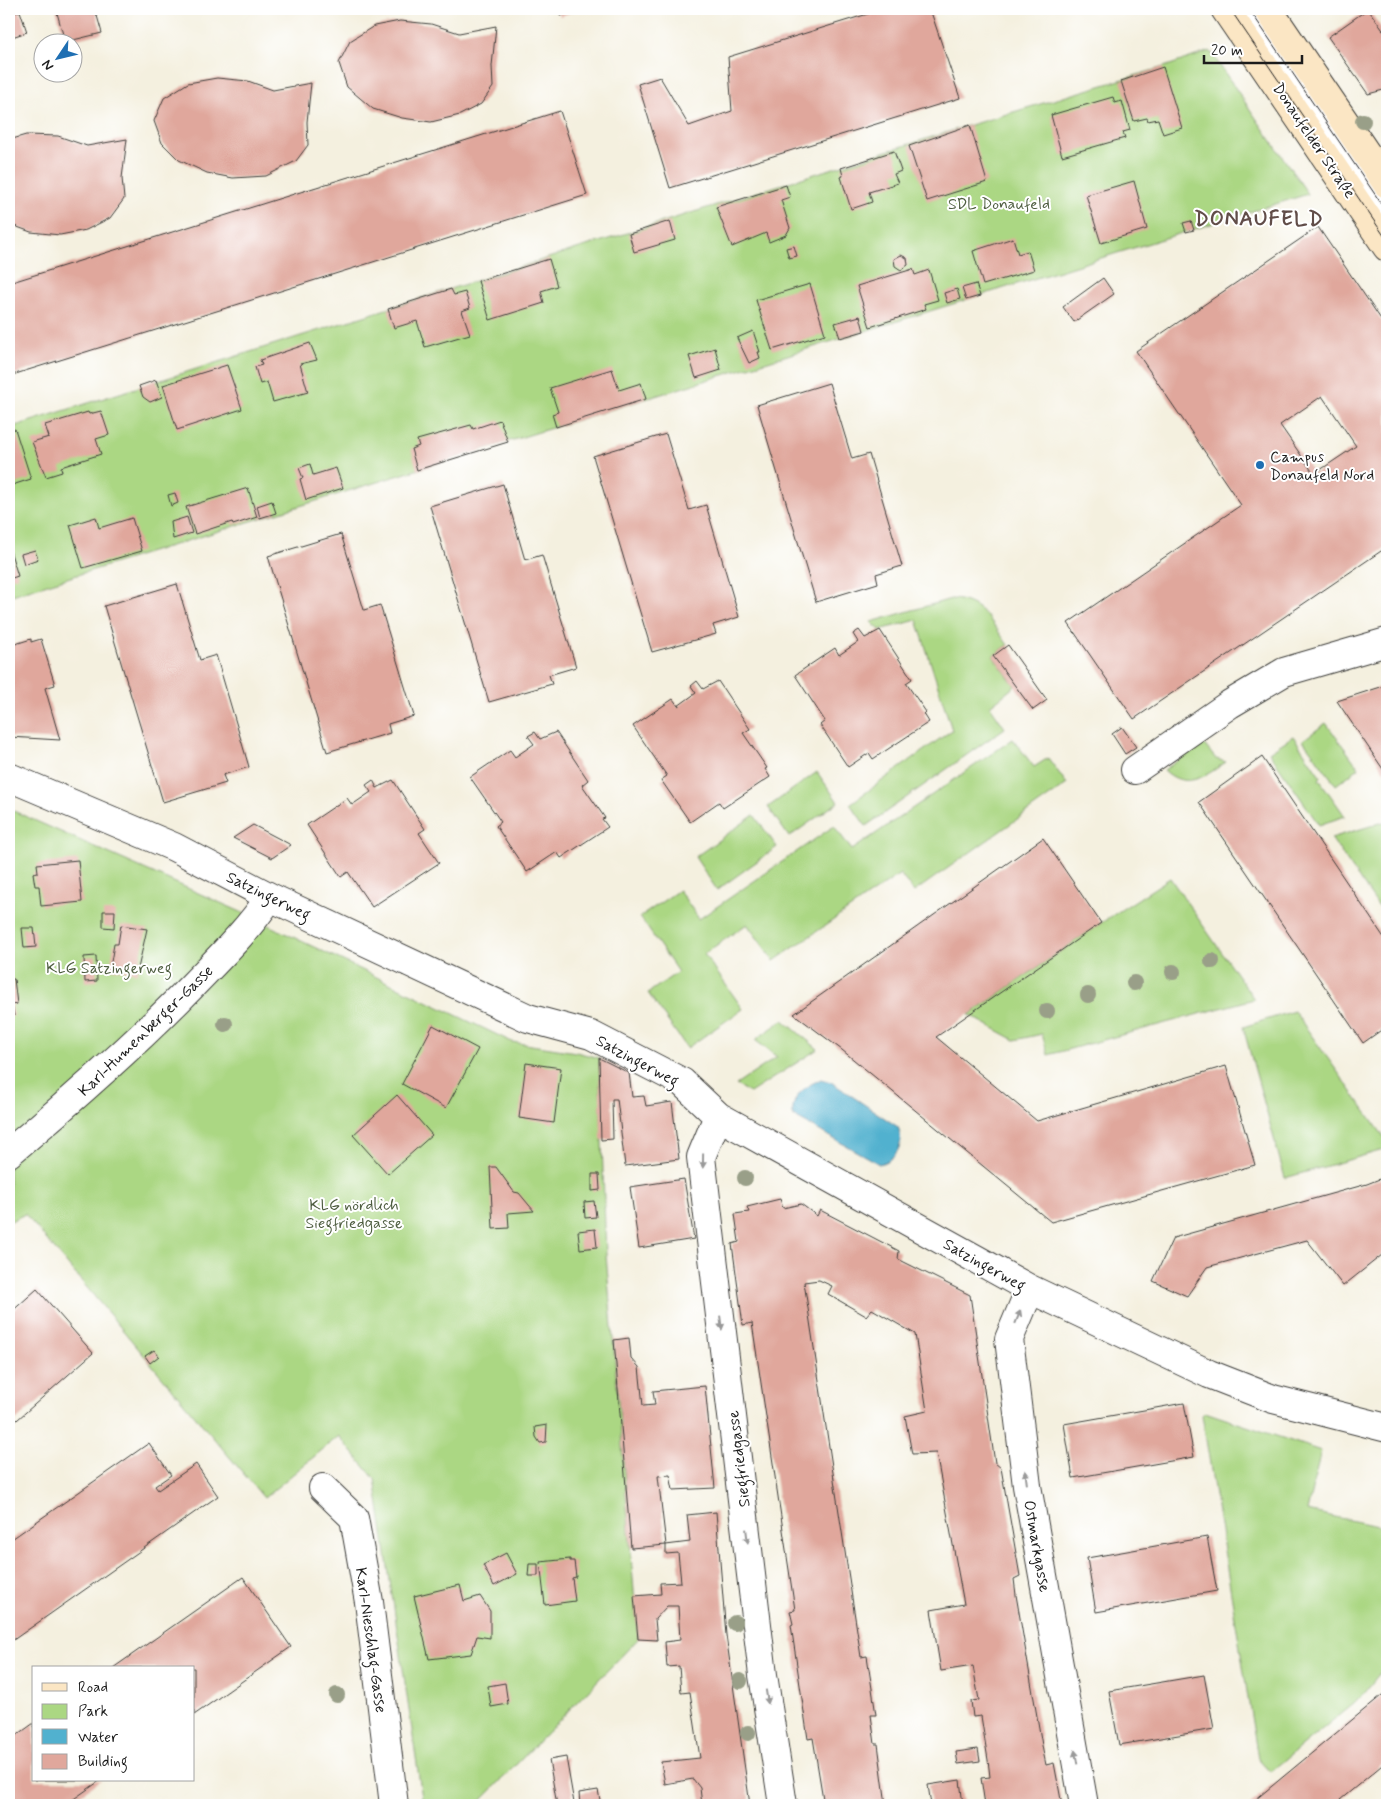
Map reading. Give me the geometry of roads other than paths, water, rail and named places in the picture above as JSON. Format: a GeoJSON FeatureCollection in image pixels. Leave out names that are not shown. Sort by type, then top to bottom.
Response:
{"type":"FeatureCollection","features":[{"type":"Feature","properties":{"kind":"main road","name":"Donaufelder Straße"},"geometry":{"type":"LineString","coordinates":[[1225,9],[1387,247]]}},
{"type":"Feature","properties":{"kind":"main road"},"geometry":{"type":"LineString","coordinates":[[1268,9],[1387,184]]}},
{"type":"Feature","properties":{"kind":"street"},"geometry":{"type":"LineString","coordinates":[[1135,770],[1230,704],[1284,672],[1387,642]]}},
{"type":"Feature","properties":{"kind":"street","name":"Satzingerweg"},"geometry":{"type":"LineString","coordinates":[[9,777],[174,848],[270,896],[528,1018],[591,1035],[682,1082],[718,1116],[1030,1289],[1209,1374],[1273,1399],[1343,1419],[1387,1428]]}},
{"type":"Feature","properties":{"kind":"street","name":"Karl-Humenberger-Gasse"},"geometry":{"type":"LineString","coordinates":[[9,1153],[80,1093],[161,1019],[241,936],[270,896]]}},
{"type":"Feature","properties":{"kind":"street","name":"Siegfriedgasse"},"geometry":{"type":"LineString","coordinates":[[718,1116],[701,1157],[763,1675],[783,1805]]}},
{"type":"Feature","properties":{"kind":"street","name":"Ostmarkgasse"},"geometry":{"type":"LineString","coordinates":[[1030,1289],[1009,1339],[1027,1486],[1084,1805]]}},
{"type":"Feature","properties":{"kind":"street","name":"Karl-Nieschlag-Gasse"},"geometry":{"type":"LineString","coordinates":[[323,1488],[354,1518],[369,1602],[394,1805]]}},
{"type":"Feature","properties":{"kind":"lane","name":"Donaufelder Straße"},"geometry":{"type":"LineString","coordinates":[[1249,9],[1387,212]]}},
{"type":"Feature","properties":{"kind":"water"},"geometry":{"type":"Polygon","coordinates":[[[821,1079],[831,1082],[898,1127],[901,1139],[895,1155],[879,1164],[793,1116],[796,1098],[809,1085],[821,1079]]]}},
{"type":"Feature","properties":{"kind":"tram line"},"geometry":{"type":"LineString","coordinates":[[1230,9],[1387,240]]}},
{"type":"Feature","properties":{"kind":"tram line"},"geometry":{"type":"LineString","coordinates":[[1249,9],[1387,212]]}},
{"type":"Feature","properties":{"kind":"place","name":"Campus Donaufeld Nord"},"geometry":{"type":"Point","coordinates":[1260,465]}},
{"type":"Feature","properties":{"kind":"district","name":"DONAUFELD"},"geometry":{"type":"Point","coordinates":[1259,218]}},
{"type":"Feature","properties":{"kind":"park label","name":"SDL Donaufeld"},"geometry":{"type":"Point","coordinates":[999,203]}},
{"type":"Feature","properties":{"kind":"park label","name":"KLG Satzingerweg"},"geometry":{"type":"Point","coordinates":[109,967]}},
{"type":"Feature","properties":{"kind":"park label","name":"KLG nördlich Siegfriedgasse"},"geometry":{"type":"Point","coordinates":[354,1213]}}]}
